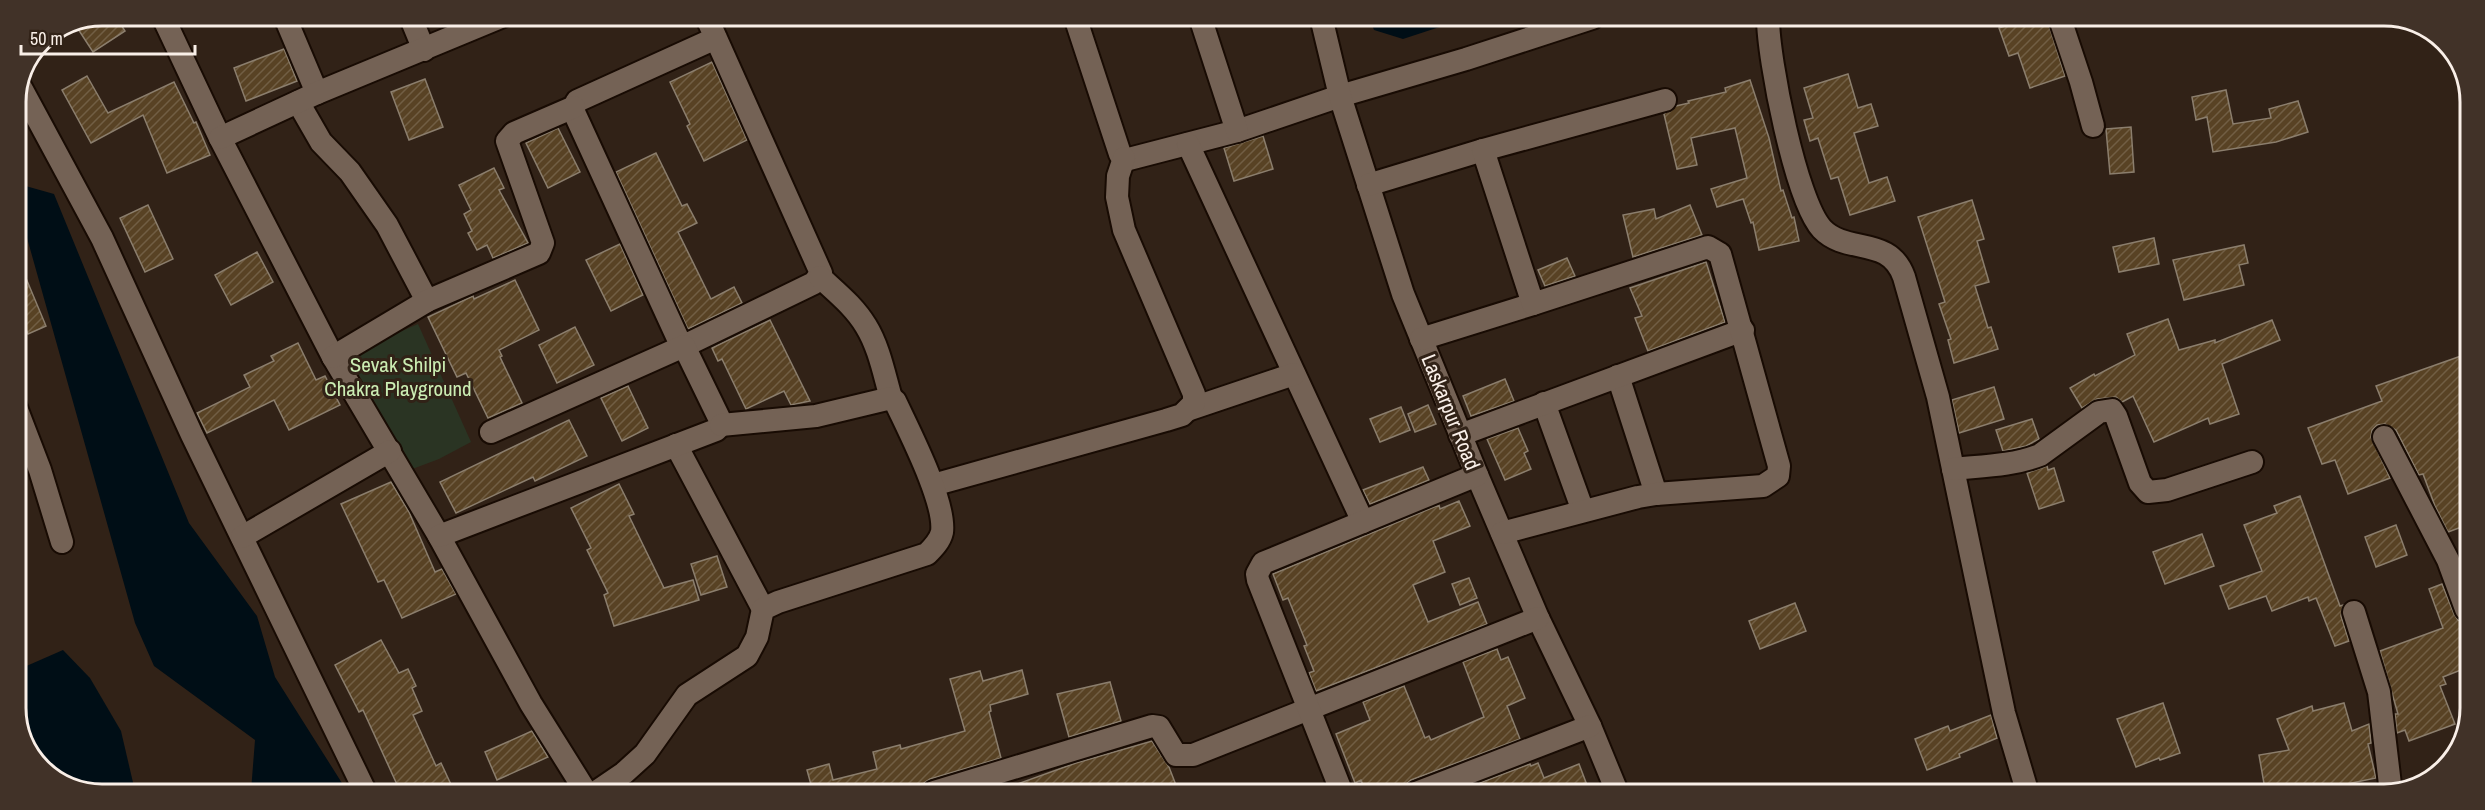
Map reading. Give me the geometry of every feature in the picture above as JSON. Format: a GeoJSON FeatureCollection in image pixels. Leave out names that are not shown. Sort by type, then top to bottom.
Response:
{"type":"FeatureCollection","features":[{"type":"Feature","properties":{"kind":"street"},"geometry":{"type":"LineString","coordinates":[[167,25],[220,138],[333,357],[440,536],[531,704],[581,784]]}},
{"type":"Feature","properties":{"kind":"street"},"geometry":{"type":"LineString","coordinates":[[287,25],[321,142],[350,172],[387,225],[427,301]]}},
{"type":"Feature","properties":{"kind":"street"},"geometry":{"type":"LineString","coordinates":[[414,25],[424,50]]}},
{"type":"Feature","properties":{"kind":"street"},"geometry":{"type":"LineString","coordinates":[[220,138],[308,98],[482,25]]}},
{"type":"Feature","properties":{"kind":"street"},"geometry":{"type":"LineString","coordinates":[[491,432],[684,346],[814,283],[820,277],[821,270],[710,25]]}},
{"type":"Feature","properties":{"kind":"street"},"geometry":{"type":"LineString","coordinates":[[1078,25],[1124,158],[1118,176],[1117,197],[1122,220],[1194,394],[1194,403],[1190,409]]}},
{"type":"Feature","properties":{"kind":"street"},"geometry":{"type":"LineString","coordinates":[[1203,25],[1237,130]]}},
{"type":"Feature","properties":{"kind":"street","name":"Laskarpur Road"},"geometry":{"type":"LineString","coordinates":[[1323,25],[1340,96],[1392,264],[1460,435],[1538,618],[1590,726],[1614,784]]}},
{"type":"Feature","properties":{"kind":"street"},"geometry":{"type":"LineString","coordinates":[[1124,158],[1137,158],[1237,130],[1570,25]]}},
{"type":"Feature","properties":{"kind":"street"},"geometry":{"type":"LineString","coordinates":[[1768,25],[1770,56],[1783,115],[1805,198],[1812,214],[1823,230],[1846,241],[1885,252],[1901,267],[1938,397],[2004,713],[2025,784]]}},
{"type":"Feature","properties":{"kind":"street"},"geometry":{"type":"LineString","coordinates":[[2062,25],[2093,126]]}},
{"type":"Feature","properties":{"kind":"street"},"geometry":{"type":"LineString","coordinates":[[716,38],[577,101],[573,115],[680,343],[684,346],[721,418],[721,425]]}},
{"type":"Feature","properties":{"kind":"street"},"geometry":{"type":"LineString","coordinates":[[26,96],[102,238],[192,435],[362,784]]}},
{"type":"Feature","properties":{"kind":"street"},"geometry":{"type":"LineString","coordinates":[[1368,185],[1483,150],[1665,100]]}},
{"type":"Feature","properties":{"kind":"street"},"geometry":{"type":"LineString","coordinates":[[333,357],[427,301],[539,253],[543,243],[507,141],[514,133],[574,107]]}},
{"type":"Feature","properties":{"kind":"street"},"geometry":{"type":"LineString","coordinates":[[1188,144],[1363,522]]}},
{"type":"Feature","properties":{"kind":"street"},"geometry":{"type":"LineString","coordinates":[[1483,150],[1533,304]]}},
{"type":"Feature","properties":{"kind":"street"},"geometry":{"type":"LineString","coordinates":[[1421,339],[1708,247],[1714,249],[1723,260],[1779,466],[1778,476],[1763,486],[1656,494],[1502,533]]}},
{"type":"Feature","properties":{"kind":"street"},"geometry":{"type":"LineString","coordinates":[[763,609],[778,602],[927,554],[934,548],[941,535],[942,524],[933,485],[895,400],[891,398],[874,341],[866,326],[845,300],[820,277]]}},
{"type":"Feature","properties":{"kind":"street"},"geometry":{"type":"LineString","coordinates":[[1460,435],[1743,330]]}},
{"type":"Feature","properties":{"kind":"street"},"geometry":{"type":"LineString","coordinates":[[933,485],[1182,415],[1190,409],[1294,374]]}},
{"type":"Feature","properties":{"kind":"street"},"geometry":{"type":"LineString","coordinates":[[1618,376],[1656,494]]}},
{"type":"Feature","properties":{"kind":"street"},"geometry":{"type":"LineString","coordinates":[[440,536],[716,430],[721,425],[806,418],[891,398]]}},
{"type":"Feature","properties":{"kind":"street"},"geometry":{"type":"LineString","coordinates":[[1544,403],[1583,511]]}},
{"type":"Feature","properties":{"kind":"street"},"geometry":{"type":"LineString","coordinates":[[1953,469],[2004,464],[2040,455],[2099,412],[2106,410],[2112,410],[2116,416],[2140,483],[2148,492],[2167,490],[2253,462]]}},
{"type":"Feature","properties":{"kind":"street"},"geometry":{"type":"LineString","coordinates":[[26,432],[40,470],[62,542]]}},
{"type":"Feature","properties":{"kind":"street"},"geometry":{"type":"LineString","coordinates":[[2384,437],[2448,560],[2460,592]]}},
{"type":"Feature","properties":{"kind":"street"},"geometry":{"type":"LineString","coordinates":[[608,784],[645,754],[687,695],[747,656],[757,637],[763,609],[676,445]]}},
{"type":"Feature","properties":{"kind":"street"},"geometry":{"type":"LineString","coordinates":[[242,537],[390,451]]}},
{"type":"Feature","properties":{"kind":"street"},"geometry":{"type":"LineString","coordinates":[[1338,784],[1257,574],[1263,563],[1477,475]]}},
{"type":"Feature","properties":{"kind":"street"},"geometry":{"type":"LineString","coordinates":[[2354,612],[2379,692],[2390,784]]}},
{"type":"Feature","properties":{"kind":"street"},"geometry":{"type":"LineString","coordinates":[[960,784],[1152,726],[1164,731],[1176,755],[1193,755],[1538,618]]}},
{"type":"Feature","properties":{"kind":"street"},"geometry":{"type":"LineString","coordinates":[[1439,784],[1590,726]]}},
{"type":"Feature","properties":{"kind":"green space","name":"Sevak Shilpi Chakra Playground"},"geometry":{"type":"Polygon","coordinates":[[[418,324],[471,442],[439,459],[407,471],[341,357],[418,324]]]}},
{"type":"Feature","properties":{"kind":"shaded area"},"geometry":{"type":"Polygon","coordinates":[[[1372,25],[1446,25],[1403,39],[1374,30],[1372,25]]]}},
{"type":"Feature","properties":{"kind":"shaded area"},"geometry":{"type":"Polygon","coordinates":[[[25,186],[54,194],[189,523],[257,616],[275,677],[343,784],[252,784],[255,740],[154,666],[135,623],[25,231],[25,186]]]}},
{"type":"Feature","properties":{"kind":"shaded area"},"geometry":{"type":"Polygon","coordinates":[[[63,650],[90,678],[121,731],[133,784],[91,784],[68,777],[51,766],[33,742],[27,723],[26,666],[63,650]]]}},
{"type":"Feature","properties":{"kind":"building"},"geometry":{"type":"Polygon","coordinates":[[[101,25],[121,25],[125,31],[93,52],[78,29],[101,25]]]}},
{"type":"Feature","properties":{"kind":"building"},"geometry":{"type":"Polygon","coordinates":[[[2008,25],[2049,25],[2065,76],[2030,88],[2018,53],[2009,56],[1999,28],[2008,25]]]}},
{"type":"Feature","properties":{"kind":"building"},"geometry":{"type":"Polygon","coordinates":[[[284,49],[297,81],[246,101],[234,68],[284,49]]]}},
{"type":"Feature","properties":{"kind":"building"},"geometry":{"type":"Polygon","coordinates":[[[712,62],[747,140],[704,161],[670,82],[712,62]]]}},
{"type":"Feature","properties":{"kind":"building"},"geometry":{"type":"Polygon","coordinates":[[[1848,74],[1858,108],[1871,104],[1878,126],[1854,133],[1869,183],[1887,177],[1895,201],[1850,215],[1838,177],[1831,179],[1818,138],[1810,141],[1804,120],[1813,118],[1804,88],[1848,74]]]}},
{"type":"Feature","properties":{"kind":"building"},"geometry":{"type":"Polygon","coordinates":[[[87,76],[108,113],[174,82],[194,123],[196,122],[210,155],[167,173],[143,115],[91,143],[62,90],[87,76]]]}},
{"type":"Feature","properties":{"kind":"building"},"geometry":{"type":"Polygon","coordinates":[[[425,79],[443,127],[409,140],[391,92],[425,79]]]}},
{"type":"Feature","properties":{"kind":"building"},"geometry":{"type":"Polygon","coordinates":[[[1750,80],[1769,138],[1781,191],[1783,190],[1792,218],[1794,217],[1799,241],[1759,250],[1753,222],[1751,223],[1743,199],[1717,207],[1711,189],[1747,178],[1735,128],[1691,138],[1697,165],[1677,169],[1664,114],[1676,106],[1689,103],[1688,101],[1726,92],[1725,88],[1750,80]]]}},
{"type":"Feature","properties":{"kind":"building"},"geometry":{"type":"Polygon","coordinates":[[[2226,90],[2233,124],[2271,118],[2269,109],[2298,101],[2308,132],[2276,142],[2213,152],[2207,117],[2196,120],[2192,97],[2226,90]]]}},
{"type":"Feature","properties":{"kind":"building"},"geometry":{"type":"Polygon","coordinates":[[[2131,127],[2134,172],[2110,174],[2106,129],[2131,127]]]}},
{"type":"Feature","properties":{"kind":"building"},"geometry":{"type":"Polygon","coordinates":[[[558,128],[580,172],[548,188],[526,143],[558,128]]]}},
{"type":"Feature","properties":{"kind":"building"},"geometry":{"type":"Polygon","coordinates":[[[1263,136],[1273,169],[1234,181],[1224,148],[1263,136]]]}},
{"type":"Feature","properties":{"kind":"building"},"geometry":{"type":"Polygon","coordinates":[[[656,153],[682,206],[687,204],[697,223],[678,232],[711,299],[734,287],[742,303],[688,329],[616,172],[656,153]]]}},
{"type":"Feature","properties":{"kind":"building"},"geometry":{"type":"Polygon","coordinates":[[[494,168],[504,188],[499,190],[528,243],[493,258],[487,245],[477,250],[468,233],[472,231],[464,214],[471,210],[459,185],[494,168]]]}},
{"type":"Feature","properties":{"kind":"building"},"geometry":{"type":"Polygon","coordinates":[[[1972,200],[1984,239],[1977,241],[1989,282],[1975,286],[1988,328],[1991,327],[1998,349],[1954,363],[1948,340],[1951,339],[1939,304],[1945,302],[1918,217],[1972,200]]]}},
{"type":"Feature","properties":{"kind":"building"},"geometry":{"type":"Polygon","coordinates":[[[148,205],[173,259],[145,272],[120,218],[148,205]]]}},
{"type":"Feature","properties":{"kind":"building"},"geometry":{"type":"Polygon","coordinates":[[[1690,205],[1702,235],[1633,257],[1623,215],[1654,209],[1656,219],[1690,205]]]}},
{"type":"Feature","properties":{"kind":"building"},"geometry":{"type":"Polygon","coordinates":[[[2154,238],[2159,264],[2119,272],[2113,247],[2154,238]]]}},
{"type":"Feature","properties":{"kind":"building"},"geometry":{"type":"Polygon","coordinates":[[[620,244],[643,295],[611,311],[586,260],[620,244]]]}},
{"type":"Feature","properties":{"kind":"building"},"geometry":{"type":"Polygon","coordinates":[[[2244,245],[2248,263],[2239,265],[2244,285],[2184,300],[2173,260],[2244,245]]]}},
{"type":"Feature","properties":{"kind":"building"},"geometry":{"type":"Polygon","coordinates":[[[257,252],[273,282],[231,305],[215,275],[257,252]]]}},
{"type":"Feature","properties":{"kind":"building"},"geometry":{"type":"Polygon","coordinates":[[[1567,258],[1575,276],[1545,286],[1538,270],[1567,258]]]}},
{"type":"Feature","properties":{"kind":"building"},"geometry":{"type":"Polygon","coordinates":[[[1706,262],[1725,322],[1648,351],[1635,318],[1642,316],[1630,288],[1706,262]]]}},
{"type":"Feature","properties":{"kind":"building"},"geometry":{"type":"Polygon","coordinates":[[[25,277],[46,326],[28,334],[25,328],[25,277]]]}},
{"type":"Feature","properties":{"kind":"building"},"geometry":{"type":"Polygon","coordinates":[[[515,280],[539,330],[499,350],[502,356],[500,357],[522,403],[488,418],[466,373],[457,377],[428,317],[515,280]]]}},
{"type":"Feature","properties":{"kind":"building"},"geometry":{"type":"Polygon","coordinates":[[[2168,319],[2179,350],[2215,340],[2215,343],[2272,320],[2280,340],[2222,364],[2239,414],[2210,424],[2208,418],[2154,442],[2133,396],[2122,402],[2116,397],[2097,399],[2082,408],[2070,388],[2135,355],[2127,334],[2168,319]]]}},
{"type":"Feature","properties":{"kind":"building"},"geometry":{"type":"Polygon","coordinates":[[[770,320],[810,401],[791,405],[784,391],[746,409],[722,359],[718,361],[712,348],[770,320]]]}},
{"type":"Feature","properties":{"kind":"building"},"geometry":{"type":"Polygon","coordinates":[[[575,327],[594,365],[557,383],[539,345],[575,327]]]}},
{"type":"Feature","properties":{"kind":"building"},"geometry":{"type":"Polygon","coordinates":[[[298,343],[316,380],[325,376],[340,405],[289,430],[274,400],[207,433],[197,413],[250,387],[244,375],[274,361],[271,356],[298,343]]]}},
{"type":"Feature","properties":{"kind":"building"},"geometry":{"type":"Polygon","coordinates":[[[2459,357],[2460,528],[2448,532],[2423,474],[2419,475],[2396,430],[2385,424],[2377,425],[2372,430],[2371,437],[2390,478],[2348,494],[2335,460],[2322,464],[2308,428],[2382,401],[2376,386],[2459,357]]]}},
{"type":"Feature","properties":{"kind":"building"},"geometry":{"type":"Polygon","coordinates":[[[1505,379],[1514,401],[1471,416],[1463,396],[1505,379]]]}},
{"type":"Feature","properties":{"kind":"building"},"geometry":{"type":"Polygon","coordinates":[[[628,386],[648,428],[622,441],[601,398],[628,386]]]}},
{"type":"Feature","properties":{"kind":"building"},"geometry":{"type":"Polygon","coordinates":[[[1994,387],[2004,419],[1959,433],[1952,400],[1994,387]]]}},
{"type":"Feature","properties":{"kind":"building"},"geometry":{"type":"Polygon","coordinates":[[[1428,405],[1436,424],[1415,432],[1408,414],[1428,405]]]}},
{"type":"Feature","properties":{"kind":"building"},"geometry":{"type":"Polygon","coordinates":[[[1401,407],[1410,430],[1380,442],[1370,419],[1401,407]]]}},
{"type":"Feature","properties":{"kind":"building"},"geometry":{"type":"Polygon","coordinates":[[[2032,419],[2039,439],[2026,446],[2003,451],[1996,430],[2032,419]]]}},
{"type":"Feature","properties":{"kind":"building"},"geometry":{"type":"Polygon","coordinates":[[[569,420],[587,456],[535,481],[533,477],[456,513],[440,482],[569,420]]]}},
{"type":"Feature","properties":{"kind":"building"},"geometry":{"type":"Polygon","coordinates":[[[1518,428],[1528,451],[1524,453],[1531,469],[1505,480],[1487,439],[1518,428]]]}},
{"type":"Feature","properties":{"kind":"building"},"geometry":{"type":"Polygon","coordinates":[[[2047,466],[2048,470],[2054,468],[2064,501],[2039,509],[2027,473],[2047,466]]]}},
{"type":"Feature","properties":{"kind":"building"},"geometry":{"type":"Polygon","coordinates":[[[1423,467],[1429,480],[1370,504],[1363,490],[1423,467]]]}},
{"type":"Feature","properties":{"kind":"building"},"geometry":{"type":"Polygon","coordinates":[[[391,482],[409,512],[435,572],[442,569],[456,594],[402,618],[384,580],[378,582],[341,504],[391,482]]]}},
{"type":"Feature","properties":{"kind":"building"},"geometry":{"type":"Polygon","coordinates":[[[619,484],[634,514],[629,516],[664,588],[693,580],[699,600],[614,626],[604,595],[608,593],[587,550],[591,548],[571,508],[619,484]]]}},
{"type":"Feature","properties":{"kind":"building"},"geometry":{"type":"Polygon","coordinates":[[[2300,496],[2340,606],[2343,605],[2341,616],[2349,641],[2335,646],[2316,598],[2309,601],[2308,597],[2272,611],[2266,596],[2229,609],[2220,586],[2262,571],[2244,525],[2277,513],[2274,506],[2300,496]]]}},
{"type":"Feature","properties":{"kind":"building"},"geometry":{"type":"Polygon","coordinates":[[[1459,501],[1470,526],[1433,541],[1445,572],[1413,585],[1428,622],[1478,602],[1487,624],[1316,691],[1309,673],[1314,671],[1304,646],[1307,645],[1288,598],[1283,600],[1273,574],[1439,505],[1440,509],[1459,501]]]}},
{"type":"Feature","properties":{"kind":"building"},"geometry":{"type":"Polygon","coordinates":[[[2396,525],[2407,555],[2376,567],[2365,537],[2396,525]]]}},
{"type":"Feature","properties":{"kind":"building"},"geometry":{"type":"Polygon","coordinates":[[[2202,534],[2214,566],[2165,584],[2153,552],[2202,534]]]}},
{"type":"Feature","properties":{"kind":"building"},"geometry":{"type":"Polygon","coordinates":[[[717,556],[727,587],[701,595],[691,564],[717,556]]]}},
{"type":"Feature","properties":{"kind":"building"},"geometry":{"type":"Polygon","coordinates":[[[1469,578],[1477,598],[1460,605],[1452,584],[1469,578]]]}},
{"type":"Feature","properties":{"kind":"building"},"geometry":{"type":"Polygon","coordinates":[[[2442,584],[2454,614],[2460,620],[2460,670],[2443,677],[2446,684],[2440,686],[2455,724],[2409,741],[2405,730],[2397,733],[2395,714],[2398,714],[2380,651],[2443,628],[2429,589],[2442,584]]]}},
{"type":"Feature","properties":{"kind":"building"},"geometry":{"type":"Polygon","coordinates":[[[1795,603],[1806,631],[1760,649],[1749,621],[1795,603]]]}},
{"type":"Feature","properties":{"kind":"building"},"geometry":{"type":"Polygon","coordinates":[[[381,640],[399,673],[408,669],[416,686],[412,688],[422,711],[413,715],[436,766],[441,763],[451,784],[397,784],[363,710],[359,712],[335,665],[381,640]]]}},
{"type":"Feature","properties":{"kind":"building"},"geometry":{"type":"Polygon","coordinates":[[[1497,649],[1501,660],[1508,657],[1525,698],[1507,706],[1520,739],[1411,780],[1406,784],[1363,784],[1361,780],[1355,783],[1336,734],[1370,720],[1363,702],[1404,686],[1425,738],[1429,736],[1431,740],[1484,717],[1463,662],[1497,649]]]}},
{"type":"Feature","properties":{"kind":"building"},"geometry":{"type":"Polygon","coordinates":[[[1022,670],[1028,694],[990,705],[991,711],[989,712],[1001,758],[930,779],[924,784],[811,784],[807,770],[829,764],[833,780],[877,769],[873,752],[900,745],[901,749],[965,731],[950,679],[980,671],[983,681],[1022,670]]]}},
{"type":"Feature","properties":{"kind":"building"},"geometry":{"type":"Polygon","coordinates":[[[1110,682],[1121,721],[1069,737],[1057,694],[1110,682]]]}},
{"type":"Feature","properties":{"kind":"building"},"geometry":{"type":"Polygon","coordinates":[[[2163,703],[2180,753],[2136,767],[2117,719],[2163,703]]]}},
{"type":"Feature","properties":{"kind":"building"},"geometry":{"type":"Polygon","coordinates":[[[2344,703],[2352,731],[2369,724],[2371,743],[2368,744],[2376,778],[2347,784],[2264,784],[2259,755],[2289,750],[2277,719],[2312,706],[2313,711],[2344,703]]]}},
{"type":"Feature","properties":{"kind":"building"},"geometry":{"type":"Polygon","coordinates":[[[1991,715],[1997,738],[1959,754],[1960,757],[1927,770],[1915,739],[1948,726],[1950,731],[1991,715]]]}},
{"type":"Feature","properties":{"kind":"building"},"geometry":{"type":"Polygon","coordinates":[[[532,731],[548,757],[497,780],[485,752],[532,731]]]}},
{"type":"Feature","properties":{"kind":"building"},"geometry":{"type":"Polygon","coordinates":[[[1152,741],[1169,767],[1176,784],[1017,784],[1076,763],[1152,741]]]}},
{"type":"Feature","properties":{"kind":"building"},"geometry":{"type":"Polygon","coordinates":[[[1538,763],[1544,778],[1579,764],[1587,784],[1477,784],[1530,764],[1531,766],[1538,763]]]}}]}
